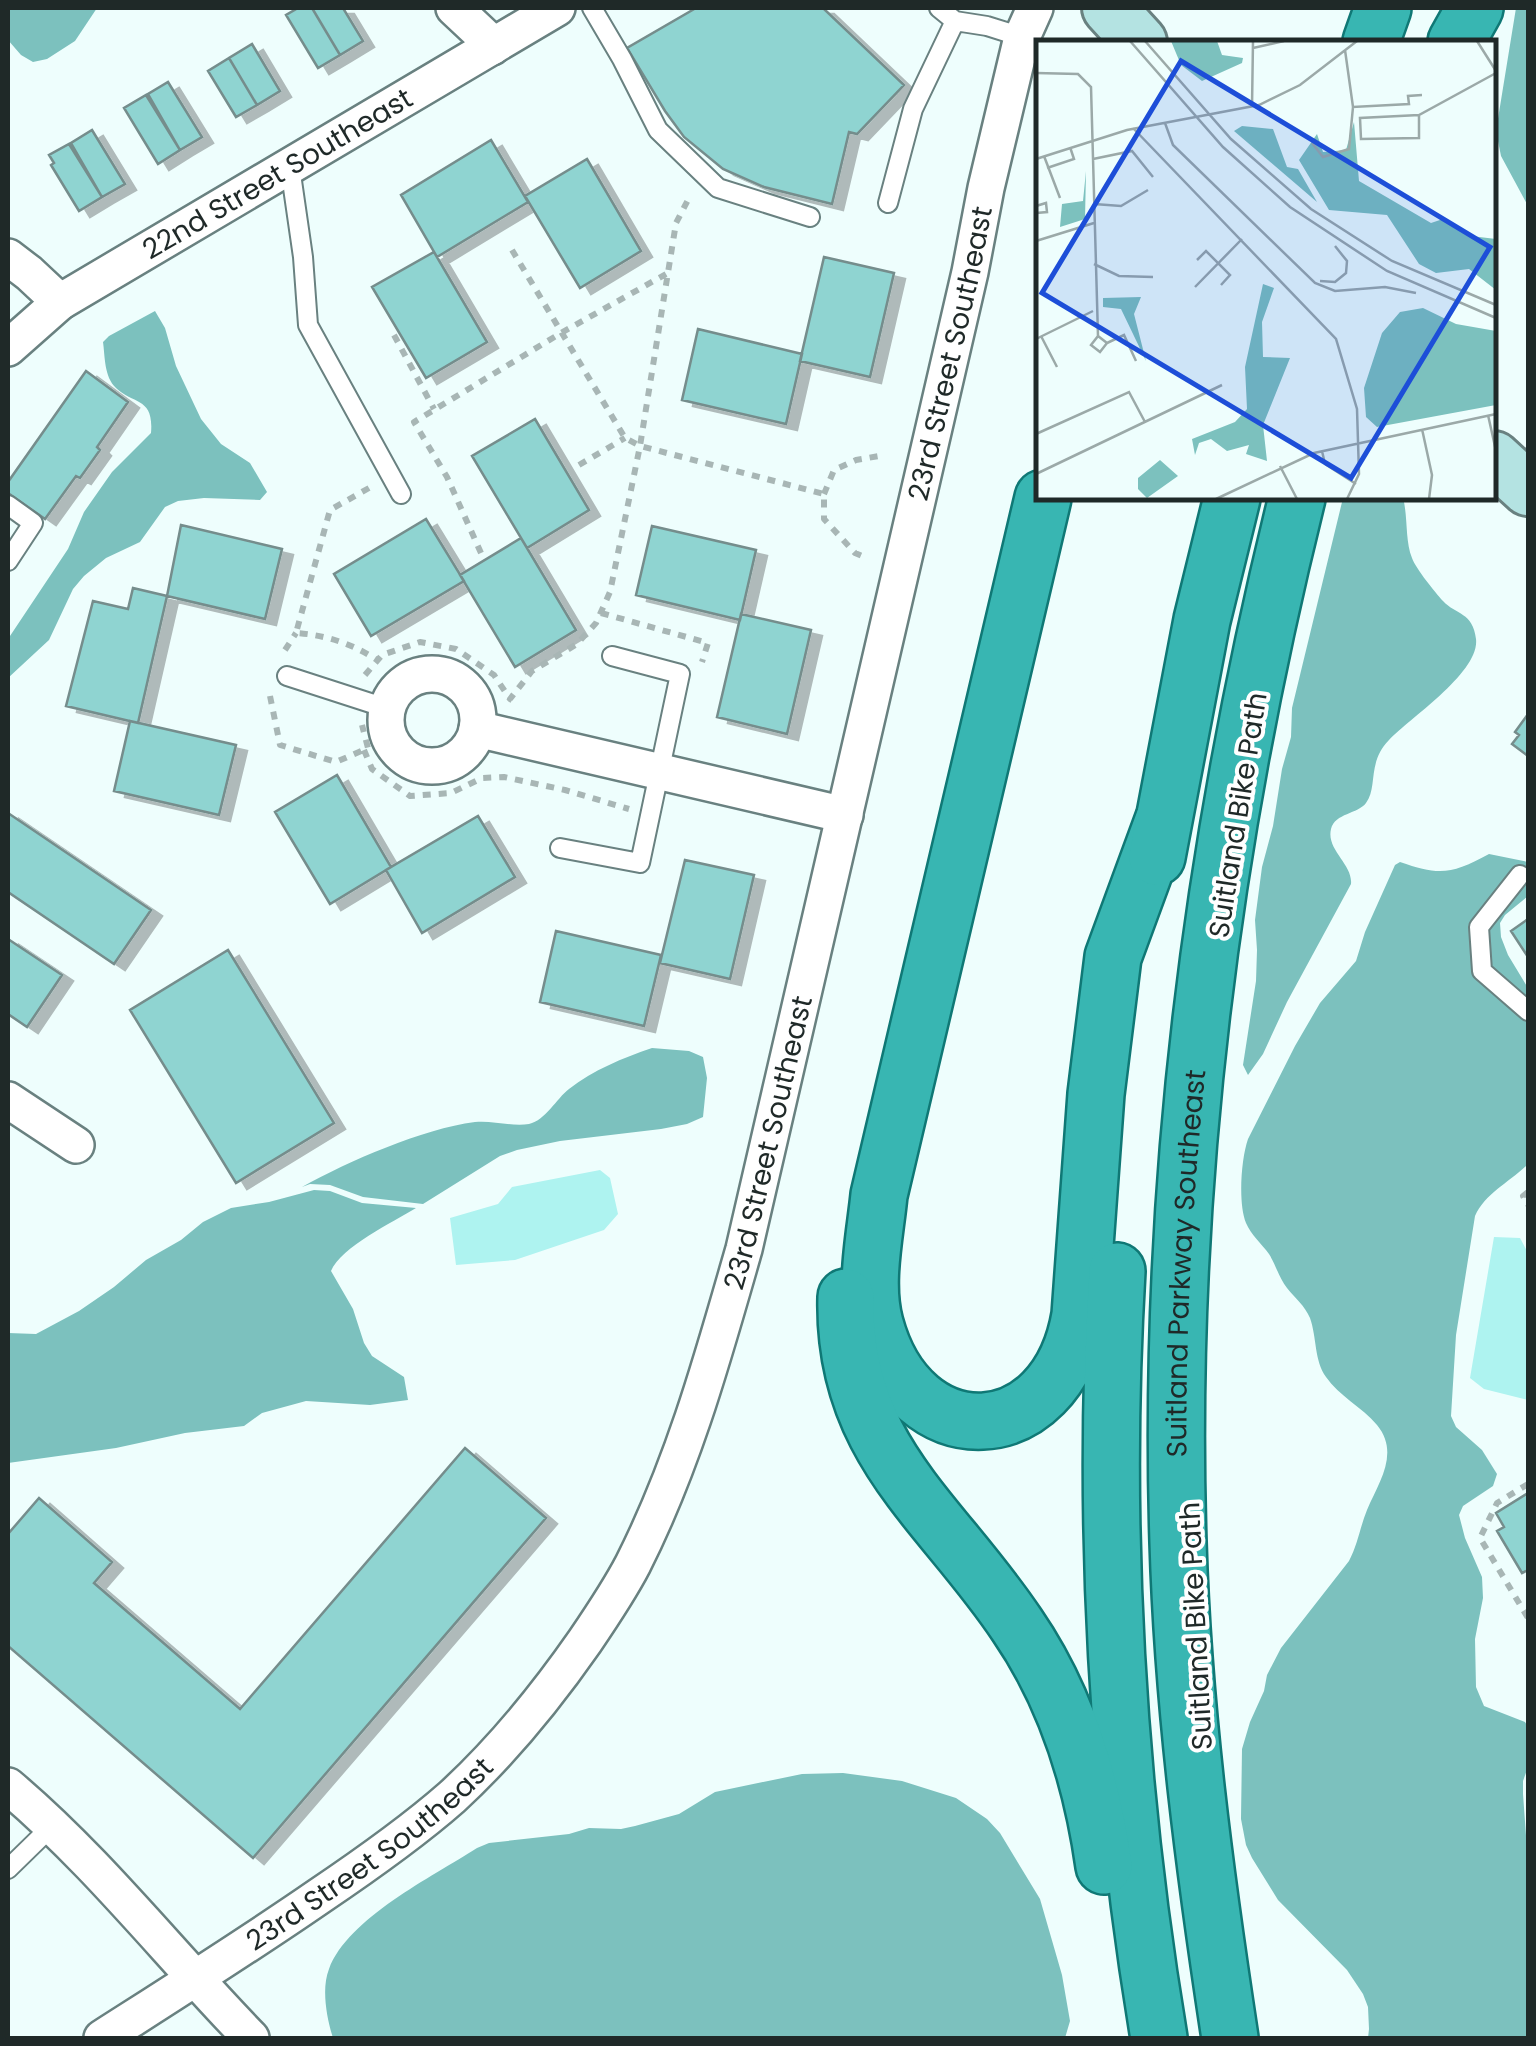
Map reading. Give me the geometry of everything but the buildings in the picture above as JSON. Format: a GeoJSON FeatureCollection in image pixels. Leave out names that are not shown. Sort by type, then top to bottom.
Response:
{"type":"FeatureCollection","features":[{"type":"Feature","properties":{"kind":"highway"},"geometry":{"type":"LineString","coordinates":[[1372,40],[1383,8]]}},
{"type":"Feature","properties":{"kind":"highway"},"geometry":{"type":"LineString","coordinates":[[1438,40],[1449,8]]}},
{"type":"Feature","properties":{"kind":"highway"},"geometry":{"type":"LineString","coordinates":[[1457,40],[1475,8]]}},
{"type":"Feature","properties":{"kind":"highway"},"geometry":{"type":"LineString","coordinates":[[1042,500],[879,1194],[871,1308],[882,1345],[900,1379],[912,1394],[938,1413],[987,1422],[1004,1418],[1036,1401],[1059,1374],[1076,1336],[1096,1094],[1113,957],[1164,821]]}},
{"type":"Feature","properties":{"kind":"highway"},"geometry":{"type":"LineString","coordinates":[[1159,2038],[1124,1740],[1116,1614],[1112,1437],[1116,1281],[1145,940],[1202,620],[1232,500]]}},
{"type":"Feature","properties":{"kind":"highway","name":"Suitland Parkway Southeast"},"geometry":{"type":"LineString","coordinates":[[1230,2038],[1202,1842],[1183,1647],[1178,1522],[1180,1272],[1195,1066],[1223,856],[1258,664],[1297,500]]}},
{"type":"Feature","properties":{"kind":"highway"},"geometry":{"type":"LineString","coordinates":[[879,1194],[850,1270],[846,1334],[851,1372],[867,1418],[890,1460],[1016,1623],[1065,1715],[1096,1814],[1129,2038]]}},
{"type":"Feature","properties":{"kind":"main road"},"geometry":{"type":"LineString","coordinates":[[1109,8],[1138,40]]}},
{"type":"Feature","properties":{"kind":"street"},"geometry":{"type":"LineString","coordinates":[[454,8],[492,48]]}},
{"type":"Feature","properties":{"kind":"street","name":"22nd Street Southeast"},"geometry":{"type":"LineString","coordinates":[[8,348],[60,302],[558,8]]}},
{"type":"Feature","properties":{"kind":"street","name":"23rd Street Southeast"},"geometry":{"type":"LineString","coordinates":[[102,2038],[354,1873],[454,1794],[492,1757],[566,1668],[632,1566],[673,1476],[704,1391],[744,1249],[986,188],[1029,22]]}},
{"type":"Feature","properties":{"kind":"street"},"geometry":{"type":"LineString","coordinates":[[8,257],[60,302]]}},
{"type":"Feature","properties":{"kind":"street"},"geometry":{"type":"LineString","coordinates":[[443,674],[467,690],[475,703],[478,717],[472,745],[450,764],[435,767],[407,760],[388,738],[385,723],[371,704],[392,695],[414,676],[443,674]]}},
{"type":"Feature","properties":{"kind":"street"},"geometry":{"type":"LineString","coordinates":[[477,729],[845,815]]}},
{"type":"Feature","properties":{"kind":"street"},"geometry":{"type":"LineString","coordinates":[[8,1100],[76,1144]]}},
{"type":"Feature","properties":{"kind":"street"},"geometry":{"type":"LineString","coordinates":[[8,1786],[84,1858],[251,2038]]}},
{"type":"Feature","properties":{"kind":"lane"},"geometry":{"type":"LineString","coordinates":[[592,8],[658,130],[702,173],[718,188],[810,218]]}},
{"type":"Feature","properties":{"kind":"lane"},"geometry":{"type":"LineString","coordinates":[[939,8],[955,22],[987,26],[1029,22]]}},
{"type":"Feature","properties":{"kind":"lane"},"geometry":{"type":"LineString","coordinates":[[888,203],[913,110],[955,22]]}},
{"type":"Feature","properties":{"kind":"lane"},"geometry":{"type":"LineString","coordinates":[[290,167],[308,324],[401,494]]}},
{"type":"Feature","properties":{"kind":"lane"},"geometry":{"type":"LineString","coordinates":[[8,505],[34,524],[8,561]]}},
{"type":"Feature","properties":{"kind":"lane"},"geometry":{"type":"LineString","coordinates":[[560,848],[640,863],[680,674],[612,656]]}},
{"type":"Feature","properties":{"kind":"lane"},"geometry":{"type":"LineString","coordinates":[[282,669],[371,704]]}},
{"type":"Feature","properties":{"kind":"lane"},"geometry":{"type":"LineString","coordinates":[[1520,875],[1479,928],[1482,971],[1528,1011]]}},
{"type":"Feature","properties":{"kind":"lane"},"geometry":{"type":"LineString","coordinates":[[8,1869],[51,1826]]}},
{"type":"Feature","properties":{"kind":"path"},"geometry":{"type":"LineString","coordinates":[[510,699],[532,670],[577,644],[596,623],[610,592],[640,446],[676,223],[702,173]]}},
{"type":"Feature","properties":{"kind":"path"},"geometry":{"type":"LineString","coordinates":[[512,250],[625,438],[640,446],[824,494]]}},
{"type":"Feature","properties":{"kind":"path"},"geometry":{"type":"LineString","coordinates":[[481,553],[447,477],[414,422],[667,273]]}},
{"type":"Feature","properties":{"kind":"path"},"geometry":{"type":"LineString","coordinates":[[394,335],[434,408]]}},
{"type":"Feature","properties":{"kind":"path"},"geometry":{"type":"LineString","coordinates":[[580,465],[625,438]]}},
{"type":"Feature","properties":{"kind":"path"},"geometry":{"type":"LineString","coordinates":[[862,556],[824,518],[824,494],[834,470],[856,460],[885,455]]}},
{"type":"Feature","properties":{"kind":"path"},"geometry":{"type":"LineString","coordinates":[[282,669],[330,510],[391,476]]}},
{"type":"Feature","properties":{"kind":"path"},"geometry":{"type":"LineString","coordinates":[[296,633],[357,646],[378,660]]}},
{"type":"Feature","properties":{"kind":"path"},"geometry":{"type":"LineString","coordinates":[[269,694],[280,745],[336,762],[368,748],[371,704],[361,682],[382,654],[420,642],[456,649],[494,675],[510,699],[528,703]]}},
{"type":"Feature","properties":{"kind":"path"},"geometry":{"type":"LineString","coordinates":[[364,750],[372,769],[410,796],[451,794],[482,778],[504,777],[650,816]]}},
{"type":"Feature","properties":{"kind":"path"},"geometry":{"type":"LineString","coordinates":[[1528,1192],[1523,1196],[1528,1205]]}},
{"type":"Feature","properties":{"kind":"path"},"geometry":{"type":"LineString","coordinates":[[1528,1484],[1497,1504],[1480,1538],[1528,1618]]}},
{"type":"Feature","properties":{"kind":"shaded area"},"geometry":{"type":"Polygon","coordinates":[[[8,8],[97,8],[75,41],[47,59],[33,62],[8,40],[8,8]]]}},
{"type":"Feature","properties":{"kind":"shaded area"},"geometry":{"type":"Polygon","coordinates":[[[1516,8],[1528,8],[1528,206],[1501,156],[1496,131],[1516,8]]]}},
{"type":"Feature","properties":{"kind":"shaded area"},"geometry":{"type":"Polygon","coordinates":[[[155,311],[201,419],[221,444],[250,463],[267,492],[260,500],[204,498],[165,507],[140,542],[106,558],[84,576],[73,589],[49,640],[8,678],[10,636],[68,549],[84,512],[112,472],[151,433],[146,407],[116,388],[109,378],[103,342],[155,311]]]}},
{"type":"Feature","properties":{"kind":"shaded area"},"geometry":{"type":"Polygon","coordinates":[[[1343,500],[1403,500],[1412,558],[1443,601],[1471,624],[1476,639],[1474,652],[1456,680],[1382,748],[1366,803],[1333,824],[1332,844],[1348,870],[1351,884],[1263,1054],[1248,1075],[1243,1065],[1256,981],[1255,920],[1262,867],[1291,737],[1292,708],[1343,500]]]}},
{"type":"Feature","properties":{"kind":"shaded area"},"geometry":{"type":"Polygon","coordinates":[[[1489,854],[1528,862],[1528,896],[1500,923],[1508,955],[1528,988],[1528,1164],[1491,1194],[1475,1216],[1456,1335],[1451,1416],[1456,1427],[1482,1450],[1497,1474],[1493,1486],[1463,1506],[1459,1515],[1482,1577],[1483,1598],[1475,1639],[1476,1687],[1484,1706],[1525,1722],[1528,1727],[1523,1794],[1528,1863],[1528,2038],[1368,2038],[1368,2007],[1363,1994],[1347,1970],[1278,1900],[1246,1845],[1241,1819],[1242,1749],[1267,1675],[1281,1648],[1352,1555],[1382,1478],[1387,1446],[1377,1425],[1337,1390],[1322,1370],[1308,1314],[1246,1223],[1242,1169],[1248,1139],[1295,1046],[1320,1003],[1356,961],[1395,865],[1400,862],[1446,871],[1489,854]]]}},
{"type":"Feature","properties":{"kind":"shaded area"},"geometry":{"type":"Polygon","coordinates":[[[652,1048],[689,1051],[703,1057],[707,1078],[703,1117],[661,1129],[517,1150],[500,1156],[423,1204],[363,1197],[330,1185],[302,1187],[363,1157],[432,1131],[475,1122],[535,1122],[588,1076],[652,1048]]]}},
{"type":"Feature","properties":{"kind":"shaded area"},"geometry":{"type":"Polygon","coordinates":[[[600,1170],[610,1178],[618,1214],[604,1230],[515,1260],[456,1265],[450,1218],[498,1204],[512,1187],[600,1170]]]}},
{"type":"Feature","properties":{"kind":"shaded area"},"geometry":{"type":"Polygon","coordinates":[[[314,1190],[330,1191],[362,1203],[416,1208],[356,1244],[331,1271],[353,1309],[364,1343],[372,1356],[404,1377],[408,1400],[370,1405],[306,1401],[262,1413],[244,1426],[8,1463],[8,1333],[36,1334],[79,1311],[146,1260],[231,1208],[314,1190]]]}},
{"type":"Feature","properties":{"kind":"shaded area"},"geometry":{"type":"Polygon","coordinates":[[[1494,1237],[1520,1238],[1528,1253],[1528,1400],[1484,1389],[1470,1378],[1494,1237]]]}},
{"type":"Feature","properties":{"kind":"shaded area"},"geometry":{"type":"Polygon","coordinates":[[[843,1773],[902,1781],[956,1798],[1000,1833],[1040,1899],[1062,1975],[1070,2021],[1065,2038],[333,2038],[325,1986],[339,1950],[393,1900],[477,1848],[589,1828],[621,1829],[679,1814],[715,1792],[802,1774],[843,1773]]]}}]}
